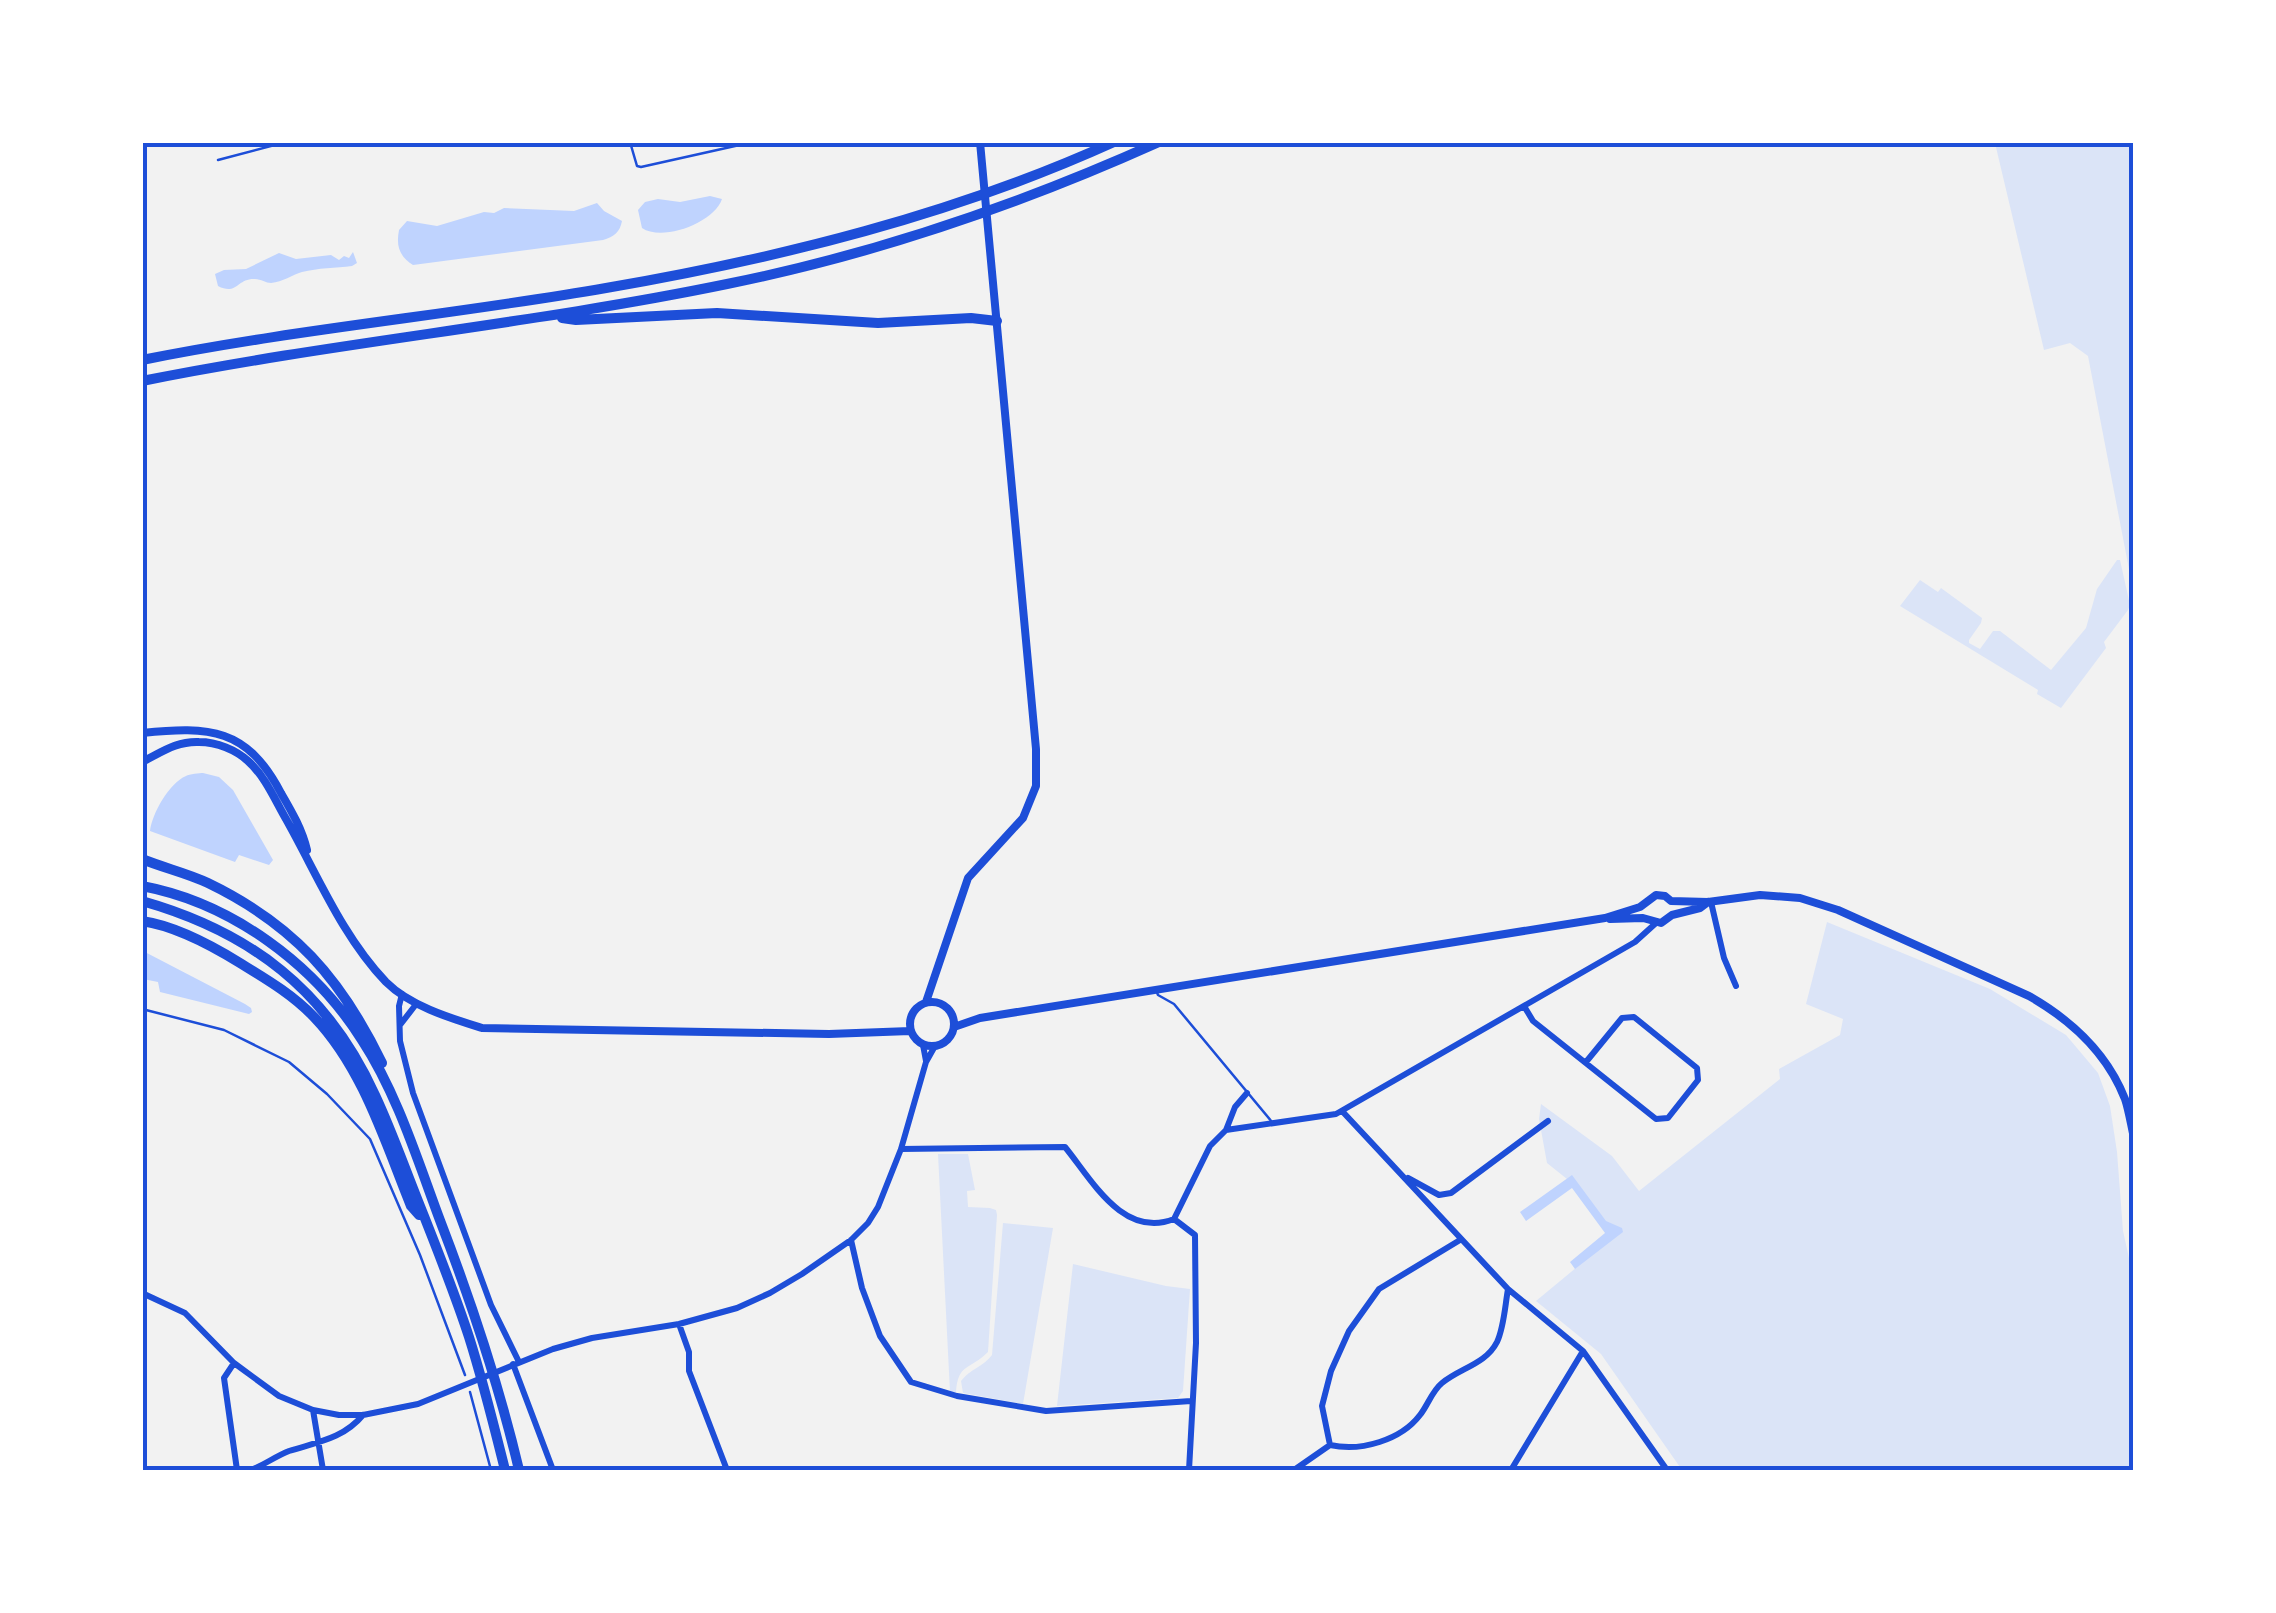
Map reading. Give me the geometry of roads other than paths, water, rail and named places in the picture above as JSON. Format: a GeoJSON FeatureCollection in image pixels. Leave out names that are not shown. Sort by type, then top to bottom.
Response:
{"type":"FeatureCollection","features":[{"type":"Feature","properties":{"kind":"main road"},"geometry":{"type":"LineString","coordinates":[[142,360],[265,337],[606,288],[821,244],[975,198],[1114,142]]}},
{"type":"Feature","properties":{"kind":"main road"},"geometry":{"type":"LineString","coordinates":[[142,381],[266,358],[612,306],[830,261],[980,216],[1159,142]]}},
{"type":"Feature","properties":{"kind":"main road"},"geometry":{"type":"LineString","coordinates":[[546,316],[576,320],[717,313],[878,324],[971,318],[997,322]]}},
{"type":"Feature","properties":{"kind":"main road"},"geometry":{"type":"LineString","coordinates":[[142,859],[235,897],[265,915],[316,959],[368,1034],[397,1093],[399,1115]]}},
{"type":"Feature","properties":{"kind":"main road"},"geometry":{"type":"LineString","coordinates":[[142,886],[191,900],[256,934],[317,982],[363,1041],[399,1115],[484,1340],[519,1470]]}},
{"type":"Feature","properties":{"kind":"main road"},"geometry":{"type":"LineString","coordinates":[[142,900],[183,913],[252,946],[310,996],[350,1049],[374,1092],[428,1225],[469,1338],[505,1470]]}},
{"type":"Feature","properties":{"kind":"main road"},"geometry":{"type":"LineString","coordinates":[[142,921],[155,922],[220,950],[276,985],[317,1020],[368,1100],[411,1206],[428,1225]]}},
{"type":"Feature","properties":{"kind":"street"},"geometry":{"type":"LineString","coordinates":[[926,1002],[968,878],[1023,818],[1036,786],[1036,750],[980,142]]}},
{"type":"Feature","properties":{"kind":"street"},"geometry":{"type":"LineString","coordinates":[[142,733],[206,730],[243,745],[262,760],[274,780],[304,834],[309,860]]}},
{"type":"Feature","properties":{"kind":"street"},"geometry":{"type":"LineString","coordinates":[[142,762],[182,743],[201,742],[219,744],[243,757],[265,782],[352,940],[388,984],[417,1003],[482,1028],[828,1034],[910,1031]]}},
{"type":"Feature","properties":{"kind":"street"},"geometry":{"type":"LineString","coordinates":[[142,770],[152,757]]}},
{"type":"Feature","properties":{"kind":"street"},"geometry":{"type":"LineString","coordinates":[[954,1026],[980,1018],[1605,918],[1646,903],[1656,895],[1671,901],[1710,902],[1760,896],[1800,898],[1838,910],[2030,996],[2068,1021],[2111,1070],[2126,1101],[2134,1138]]}},
{"type":"Feature","properties":{"kind":"street"},"geometry":{"type":"LineString","coordinates":[[1671,901],[1672,915]]}},
{"type":"Feature","properties":{"kind":"street"},"geometry":{"type":"LineString","coordinates":[[1605,918],[1666,922],[1672,915],[1710,902]]}},
{"type":"Feature","properties":{"kind":"street"},"geometry":{"type":"LineString","coordinates":[[1710,902],[1724,958],[1736,986]]}},
{"type":"Feature","properties":{"kind":"street"},"geometry":{"type":"LineString","coordinates":[[1646,903],[1645,911],[1653,921]]}},
{"type":"Feature","properties":{"kind":"street"},"geometry":{"type":"LineString","coordinates":[[1226,1130],[1336,1114],[1635,942],[1653,921]]}},
{"type":"Feature","properties":{"kind":"street"},"geometry":{"type":"LineString","coordinates":[[934,980],[939,1002],[950,1011],[980,1018]]}},
{"type":"Feature","properties":{"kind":"street"},"geometry":{"type":"LineString","coordinates":[[402,994],[399,1026],[412,1093],[553,1470]]}},
{"type":"Feature","properties":{"kind":"street"},"geometry":{"type":"LineString","coordinates":[[886,1032],[910,1018],[919,1005],[939,1002]]}},
{"type":"Feature","properties":{"kind":"street"},"geometry":{"type":"LineString","coordinates":[[399,1026],[417,1003]]}},
{"type":"Feature","properties":{"kind":"street"},"geometry":{"type":"LineString","coordinates":[[1524,1006],[1532,1021],[1656,1119],[1668,1118],[1698,1080],[1697,1068],[1634,1017],[1622,1018],[1586,1062]]}},
{"type":"Feature","properties":{"kind":"street"},"geometry":{"type":"LineString","coordinates":[[923,1045],[935,1046],[948,1040],[954,1026],[950,1011]]}},
{"type":"Feature","properties":{"kind":"street"},"geometry":{"type":"LineString","coordinates":[[910,1018],[910,1031],[923,1045],[926,1062]]}},
{"type":"Feature","properties":{"kind":"street"},"geometry":{"type":"LineString","coordinates":[[142,1293],[184,1313],[234,1363],[279,1396],[313,1410],[339,1415],[363,1415],[418,1404],[553,1348],[679,1324],[737,1308],[770,1294],[850,1240],[868,1223],[901,1149],[926,1062],[935,1046]]}},
{"type":"Feature","properties":{"kind":"street"},"geometry":{"type":"LineString","coordinates":[[901,1149],[1065,1147],[1116,1208],[1132,1220],[1163,1224],[1174,1220],[1210,1146],[1226,1130],[1235,1106],[1247,1093]]}},
{"type":"Feature","properties":{"kind":"street"},"geometry":{"type":"LineString","coordinates":[[1342,1111],[1508,1290],[1583,1352],[1667,1470]]}},
{"type":"Feature","properties":{"kind":"street"},"geometry":{"type":"LineString","coordinates":[[1403,1175],[1430,1192],[1450,1193],[1548,1121]]}},
{"type":"Feature","properties":{"kind":"street"},"geometry":{"type":"LineString","coordinates":[[1174,1220],[1196,1234],[1196,1344],[1189,1470]]}},
{"type":"Feature","properties":{"kind":"street"},"geometry":{"type":"LineString","coordinates":[[850,1240],[880,1336],[912,1382],[957,1396],[1046,1411],[1192,1401]]}},
{"type":"Feature","properties":{"kind":"street"},"geometry":{"type":"LineString","coordinates":[[1330,1445],[1322,1406],[1331,1371],[1349,1331],[1380,1289],[1460,1240]]}},
{"type":"Feature","properties":{"kind":"street"},"geometry":{"type":"LineString","coordinates":[[1294,1470],[1330,1445],[1345,1448],[1376,1443],[1407,1428],[1443,1382],[1490,1354],[1498,1339],[1508,1290]]}},
{"type":"Feature","properties":{"kind":"street"},"geometry":{"type":"LineString","coordinates":[[679,1324],[689,1352],[689,1371],[727,1470]]}},
{"type":"Feature","properties":{"kind":"street"},"geometry":{"type":"LineString","coordinates":[[1511,1470],[1583,1352]]}},
{"type":"Feature","properties":{"kind":"street"},"geometry":{"type":"LineString","coordinates":[[234,1363],[224,1378],[237,1470]]}},
{"type":"Feature","properties":{"kind":"street"},"geometry":{"type":"LineString","coordinates":[[313,1410],[323,1470]]}},
{"type":"Feature","properties":{"kind":"street"},"geometry":{"type":"LineString","coordinates":[[251,1470],[283,1453],[336,1437],[363,1415]]}},
{"type":"Feature","properties":{"kind":"lane"},"geometry":{"type":"LineString","coordinates":[[218,160],[286,142]]}},
{"type":"Feature","properties":{"kind":"lane"},"geometry":{"type":"LineString","coordinates":[[630,142],[634,160],[642,167],[753,142]]}},
{"type":"Feature","properties":{"kind":"lane"},"geometry":{"type":"LineString","coordinates":[[1156,989],[1158,995],[1174,1004],[1272,1123]]}},
{"type":"Feature","properties":{"kind":"water"},"geometry":{"type":"Polygon","coordinates":[[[710,196],[722,199],[717,208],[686,228],[662,233],[642,228],[638,210],[645,202],[680,202],[710,196]]]}},
{"type":"Feature","properties":{"kind":"water"},"geometry":{"type":"Polygon","coordinates":[[[597,203],[622,221],[616,233],[603,240],[413,265],[398,246],[399,230],[407,221],[437,226],[504,208],[574,211],[597,203]]]}},
{"type":"Feature","properties":{"kind":"water"},"geometry":{"type":"Polygon","coordinates":[[[353,252],[357,263],[352,266],[298,273],[269,283],[249,279],[224,289],[218,286],[215,274],[246,269],[279,253],[296,259],[331,255],[339,260],[349,258],[353,252]]]}},
{"type":"Feature","properties":{"kind":"water"},"geometry":{"type":"Polygon","coordinates":[[[187,775],[219,777],[233,790],[273,860],[269,865],[239,855],[235,862],[150,831],[158,808],[173,785],[187,775]]]}},
{"type":"Feature","properties":{"kind":"water"},"geometry":{"type":"Polygon","coordinates":[[[143,951],[245,1004],[252,1012],[160,992],[158,982],[143,979],[143,951]]]}},
{"type":"Feature","properties":{"kind":"water"},"geometry":{"type":"Polygon","coordinates":[[[1572,1175],[1606,1221],[1623,1232],[1575,1269],[1570,1262],[1605,1233],[1572,1188],[1526,1221],[1520,1212],[1572,1175]]]}}]}
